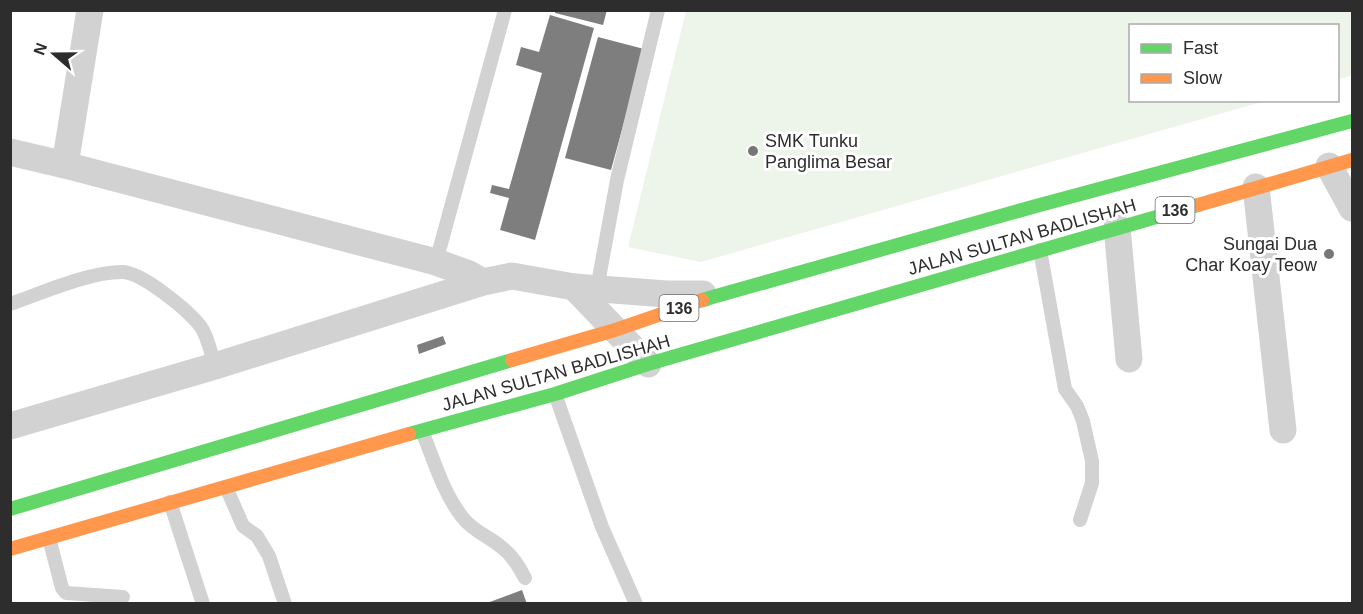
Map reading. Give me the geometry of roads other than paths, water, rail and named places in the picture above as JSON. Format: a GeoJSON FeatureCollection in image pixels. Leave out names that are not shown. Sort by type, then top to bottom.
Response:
{"type":"FeatureCollection","features":[{"type":"Feature","properties":{"kind":"main road","name":"JALAN SULTAN BADLISHAH"},"geometry":{"type":"LineString","coordinates":[[10,509],[615,330],[719,294],[1353,121]]}},
{"type":"Feature","properties":{"kind":"main road","name":"JALAN SULTAN BADLISHAH"},"geometry":{"type":"LineString","coordinates":[[10,549],[555,394],[648,364],[1341,163]]}},
{"type":"Feature","properties":{"kind":"street"},"geometry":{"type":"LineString","coordinates":[[65,165],[90,10]]}},
{"type":"Feature","properties":{"kind":"street"},"geometry":{"type":"LineString","coordinates":[[10,152],[436,262],[469,274],[483,282]]}},
{"type":"Feature","properties":{"kind":"street"},"geometry":{"type":"LineString","coordinates":[[1341,163],[1353,208]]}},
{"type":"Feature","properties":{"kind":"street"},"geometry":{"type":"LineString","coordinates":[[1256,187],[1283,430]]}},
{"type":"Feature","properties":{"kind":"street"},"geometry":{"type":"LineString","coordinates":[[1117,227],[1129,359]]}},
{"type":"Feature","properties":{"kind":"street"},"geometry":{"type":"LineString","coordinates":[[10,426],[215,366],[483,282],[512,276],[585,288],[666,294],[719,294]]}},
{"type":"Feature","properties":{"kind":"street"},"geometry":{"type":"LineString","coordinates":[[585,288],[615,330],[648,364]]}},
{"type":"Feature","properties":{"kind":"lane"},"geometry":{"type":"LineString","coordinates":[[436,262],[505,10]]}},
{"type":"Feature","properties":{"kind":"lane"},"geometry":{"type":"LineString","coordinates":[[585,288],[617,180],[658,10]]}},
{"type":"Feature","properties":{"kind":"lane"},"geometry":{"type":"LineString","coordinates":[[1040,250],[1065,390],[1077,406],[1083,421],[1092,461],[1092,483],[1080,520]]}},
{"type":"Feature","properties":{"kind":"lane"},"geometry":{"type":"LineString","coordinates":[[10,304],[86,279],[124,272],[158,288],[189,314],[202,328],[215,366]]}},
{"type":"Feature","properties":{"kind":"lane"},"geometry":{"type":"LineString","coordinates":[[555,394],[602,527],[636,603]]}},
{"type":"Feature","properties":{"kind":"lane"},"geometry":{"type":"LineString","coordinates":[[422,430],[442,482],[463,518],[478,533],[499,545],[516,560],[525,578]]}},
{"type":"Feature","properties":{"kind":"lane"},"geometry":{"type":"LineString","coordinates":[[226,487],[243,526],[257,536],[269,556],[285,603]]}},
{"type":"Feature","properties":{"kind":"lane"},"geometry":{"type":"LineString","coordinates":[[170,502],[203,603]]}},
{"type":"Feature","properties":{"kind":"lane"},"geometry":{"type":"LineString","coordinates":[[49,538],[62,588],[66,593],[123,597]]}},
{"type":"Feature","properties":{"kind":"place","name":"SMK Tunku Panglima Besar"},"geometry":{"type":"Point","coordinates":[753,151]}},
{"type":"Feature","properties":{"kind":"place","name":"Sungai Dua Char Koay Teow"},"geometry":{"type":"Point","coordinates":[1329,254]}}]}
